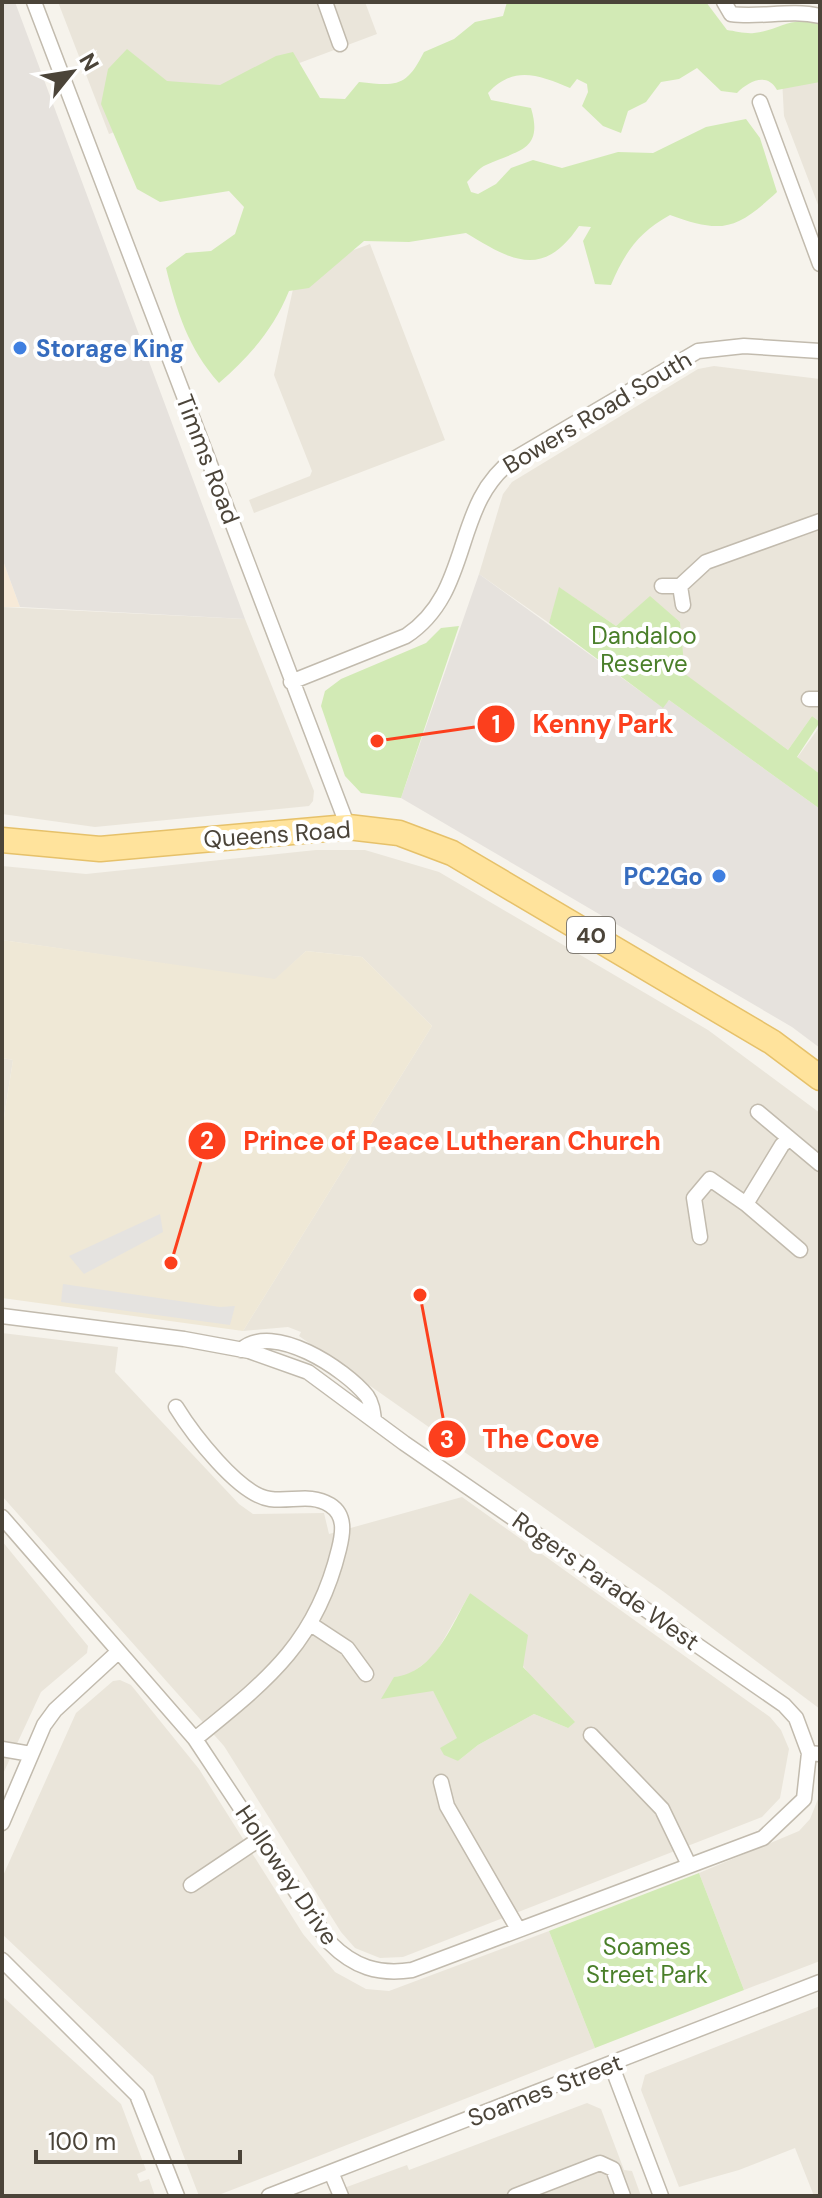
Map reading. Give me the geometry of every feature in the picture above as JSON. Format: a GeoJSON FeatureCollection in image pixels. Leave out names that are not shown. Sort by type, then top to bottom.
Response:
{"type":"FeatureCollection","features":[{"type":"Feature","properties":{"kind":"main road","name":"Queens Road"},"geometry":{"type":"LineString","coordinates":[[2,840],[100,849],[348,827],[399,833],[452,853],[772,1042],[820,1078]]}},
{"type":"Feature","properties":{"kind":"street","name":"Timms Road"},"geometry":{"type":"LineString","coordinates":[[34,2],[348,827]]}},
{"type":"Feature","properties":{"kind":"street"},"geometry":{"type":"LineString","coordinates":[[325,2],[340,44]]}},
{"type":"Feature","properties":{"kind":"street"},"geometry":{"type":"LineString","coordinates":[[724,2],[731,14],[747,16],[798,11],[820,16]]}},
{"type":"Feature","properties":{"kind":"street"},"geometry":{"type":"LineString","coordinates":[[760,102],[820,264]]}},
{"type":"Feature","properties":{"kind":"street","name":"Bowers Road South"},"geometry":{"type":"LineString","coordinates":[[291,682],[406,636],[429,619],[453,578],[479,498],[500,469],[514,459],[698,351],[744,346],[820,351]]}},
{"type":"Feature","properties":{"kind":"street"},"geometry":{"type":"LineString","coordinates":[[662,586],[680,586],[706,562],[820,521]]}},
{"type":"Feature","properties":{"kind":"street"},"geometry":{"type":"LineString","coordinates":[[680,586],[683,605]]}},
{"type":"Feature","properties":{"kind":"street"},"geometry":{"type":"LineString","coordinates":[[758,1112],[820,1164]]}},
{"type":"Feature","properties":{"kind":"street"},"geometry":{"type":"LineString","coordinates":[[746,1204],[782,1145],[789,1139]]}},
{"type":"Feature","properties":{"kind":"street"},"geometry":{"type":"LineString","coordinates":[[700,1237],[694,1198],[710,1179],[746,1204],[800,1250]]}},
{"type":"Feature","properties":{"kind":"street","name":"Rogers Parade West"},"geometry":{"type":"LineString","coordinates":[[2,1316],[241,1350],[308,1372],[784,1705],[796,1718],[815,1753]]}},
{"type":"Feature","properties":{"kind":"street"},"geometry":{"type":"LineString","coordinates":[[176,1407],[193,1434],[258,1497],[315,1498],[332,1506],[339,1515],[343,1531],[336,1563],[312,1625],[271,1677],[195,1739]]}},
{"type":"Feature","properties":{"kind":"street","name":"Holloway Drive"},"geometry":{"type":"LineString","coordinates":[[4,1524],[195,1739],[330,1943],[343,1956],[371,1970],[390,1973],[412,1970],[773,1833],[804,1799],[815,1753]]}},
{"type":"Feature","properties":{"kind":"street"},"geometry":{"type":"LineString","coordinates":[[312,1625],[347,1648],[366,1674]]}},
{"type":"Feature","properties":{"kind":"street"},"geometry":{"type":"LineString","coordinates":[[2,1823],[44,1725],[55,1710],[118,1652]]}},
{"type":"Feature","properties":{"kind":"street"},"geometry":{"type":"LineString","coordinates":[[591,1735],[662,1809],[689,1865]]}},
{"type":"Feature","properties":{"kind":"street"},"geometry":{"type":"LineString","coordinates":[[2,1749],[31,1754]]}},
{"type":"Feature","properties":{"kind":"street"},"geometry":{"type":"LineString","coordinates":[[441,1782],[447,1806],[518,1929]]}},
{"type":"Feature","properties":{"kind":"street"},"geometry":{"type":"LineString","coordinates":[[191,1885],[261,1838]]}},
{"type":"Feature","properties":{"kind":"street"},"geometry":{"type":"LineString","coordinates":[[2,1960],[137,2095],[177,2196]]}},
{"type":"Feature","properties":{"kind":"street","name":"Soames Street"},"geometry":{"type":"LineString","coordinates":[[269,2196],[820,1982]]}},
{"type":"Feature","properties":{"kind":"street"},"geometry":{"type":"LineString","coordinates":[[611,2064],[661,2196]]}},
{"type":"Feature","properties":{"kind":"street"},"geometry":{"type":"LineString","coordinates":[[515,2196],[600,2163],[613,2169],[623,2196]]}},
{"type":"Feature","properties":{"kind":"street"},"geometry":{"type":"LineString","coordinates":[[331,2172],[341,2196]]}},
{"type":"Feature","properties":{"kind":"shaded area"},"geometry":{"type":"Polygon","coordinates":[[[2,2],[15,2],[245,619],[20,607],[2,558],[2,2]]]}},
{"type":"Feature","properties":{"kind":"shaded area"},"geometry":{"type":"Polygon","coordinates":[[[58,2],[365,2],[377,34],[109,134],[58,2]]]}},
{"type":"Feature","properties":{"kind":"shaded area"},"geometry":{"type":"Polygon","coordinates":[[[820,78],[820,210],[784,116],[782,79],[820,78]]]}},
{"type":"Feature","properties":{"kind":"shaded area"},"geometry":{"type":"Polygon","coordinates":[[[370,244],[445,440],[254,513],[249,500],[310,476],[312,471],[274,375],[297,271],[370,244]]]}},
{"type":"Feature","properties":{"kind":"shaded area"},"geometry":{"type":"Polygon","coordinates":[[[714,366],[820,379],[820,722],[812,716],[788,750],[684,674],[680,622],[650,597],[616,626],[560,588],[549,623],[479,574],[503,494],[512,482],[698,369],[714,366]]]}},
{"type":"Feature","properties":{"kind":"shaded area"},"geometry":{"type":"Polygon","coordinates":[[[2,558],[20,607],[2,607],[2,558]]]}},
{"type":"Feature","properties":{"kind":"shaded area"},"geometry":{"type":"Polygon","coordinates":[[[479,574],[662,707],[669,700],[820,809],[820,1048],[792,1027],[401,798],[479,574]]]}},
{"type":"Feature","properties":{"kind":"shaded area"},"geometry":{"type":"Polygon","coordinates":[[[2,607],[245,619],[314,791],[313,801],[309,806],[95,827],[2,814],[2,607]]]}},
{"type":"Feature","properties":{"kind":"shaded area"},"geometry":{"type":"Polygon","coordinates":[[[820,726],[820,774],[797,758],[820,726]]]}},
{"type":"Feature","properties":{"kind":"shaded area"},"geometry":{"type":"Polygon","coordinates":[[[316,850],[365,850],[439,872],[708,1030],[820,1113],[820,1709],[664,1592],[299,1336],[301,1332],[288,1327],[243,1331],[432,1026],[362,957],[306,951],[275,980],[2,940],[2,866],[86,874],[316,850]]]}},
{"type":"Feature","properties":{"kind":"shaded area"},"geometry":{"type":"Polygon","coordinates":[[[2,940],[275,979],[306,951],[362,957],[432,1026],[243,1331],[2,1298],[2,1130],[13,1060],[2,1058],[2,940]]]}},
{"type":"Feature","properties":{"kind":"shaded area"},"geometry":{"type":"Polygon","coordinates":[[[2,1058],[13,1060],[2,1130],[2,1058]]]}},
{"type":"Feature","properties":{"kind":"shaded area"},"geometry":{"type":"Polygon","coordinates":[[[160,1214],[163,1232],[84,1274],[69,1256],[160,1214]]]}},
{"type":"Feature","properties":{"kind":"shaded area"},"geometry":{"type":"Polygon","coordinates":[[[63,1284],[220,1307],[235,1306],[230,1325],[61,1302],[63,1284]]]}},
{"type":"Feature","properties":{"kind":"shaded area"},"geometry":{"type":"Polygon","coordinates":[[[2,1333],[118,1347],[115,1372],[239,1504],[253,1514],[324,1513],[329,1534],[462,1497],[770,1717],[781,1730],[789,1749],[780,1798],[762,1817],[403,1957],[380,1958],[355,1948],[341,1932],[224,1746],[2,1496],[2,1333]],[[470,1593],[435,1655],[408,1676],[394,1677],[433,1691],[458,1738],[441,1748],[458,1761],[478,1745],[534,1714],[568,1728],[470,1593]]]}},
{"type":"Feature","properties":{"kind":"shaded area"},"geometry":{"type":"Polygon","coordinates":[[[2,1541],[88,1646],[87,1653],[41,1692],[2,1776],[2,1541]]]}},
{"type":"Feature","properties":{"kind":"shaded area"},"geometry":{"type":"Polygon","coordinates":[[[120,1680],[131,1685],[199,1769],[303,1934],[335,1972],[366,1989],[389,1991],[549,1931],[595,2048],[216,2196],[199,2196],[153,2076],[2,1934],[2,1878],[76,1713],[113,1681],[120,1680]]]}},
{"type":"Feature","properties":{"kind":"shaded area"},"geometry":{"type":"Polygon","coordinates":[[[820,1794],[820,1961],[744,1990],[699,1873],[799,1831],[810,1819],[820,1794]]]}},
{"type":"Feature","properties":{"kind":"shaded area"},"geometry":{"type":"Polygon","coordinates":[[[2,1996],[121,2104],[146,2170],[137,2174],[140,2182],[149,2179],[155,2196],[2,2196],[2,1996]]]}},
{"type":"Feature","properties":{"kind":"shaded area"},"geometry":{"type":"Polygon","coordinates":[[[820,2006],[820,2196],[814,2196],[795,2148],[739,2170],[679,2187],[641,2090],[645,2075],[820,2006]]]}},
{"type":"Feature","properties":{"kind":"shaded area"},"geometry":{"type":"Polygon","coordinates":[[[587,2103],[601,2109],[624,2170],[632,2171],[641,2196],[322,2196],[407,2165],[409,2170],[587,2103]]]}},
{"type":"Feature","properties":{"kind":"green space"},"geometry":{"type":"Polygon","coordinates":[[[507,2],[706,2],[727,30],[748,33],[800,22],[820,24],[820,82],[777,90],[768,81],[758,80],[737,93],[721,91],[697,68],[679,79],[661,82],[646,102],[628,111],[621,133],[603,126],[582,106],[588,92],[587,84],[577,79],[570,88],[537,76],[507,79],[488,93],[491,100],[531,108],[534,133],[525,147],[478,170],[467,182],[471,192],[478,194],[496,184],[511,168],[533,160],[562,168],[618,152],[653,153],[706,127],[746,119],[760,138],[777,192],[750,214],[728,225],[703,225],[670,215],[634,244],[611,285],[595,284],[583,241],[591,227],[579,226],[566,243],[553,253],[540,259],[526,260],[498,251],[466,233],[409,242],[364,241],[309,288],[289,291],[260,342],[219,383],[199,356],[185,329],[166,268],[186,253],[211,251],[235,234],[244,207],[229,191],[160,202],[137,189],[101,104],[108,69],[127,49],[167,81],[220,85],[276,56],[293,52],[320,98],[345,99],[359,82],[399,82],[418,64],[424,52],[454,39],[475,22],[503,16],[507,2]]]}},
{"type":"Feature","properties":{"kind":"green space","name":"Dandaloo Reserve"},"geometry":{"type":"Polygon","coordinates":[[[559,587],[616,626],[650,596],[680,622],[685,674],[788,750],[812,716],[820,722],[797,757],[820,774],[820,809],[669,700],[663,708],[549,623],[559,587]]]}},
{"type":"Feature","properties":{"kind":"green space"},"geometry":{"type":"Polygon","coordinates":[[[459,626],[401,798],[361,793],[345,776],[321,706],[325,691],[341,679],[426,643],[441,628],[459,626]]]}},
{"type":"Feature","properties":{"kind":"green space"},"geometry":{"type":"Polygon","coordinates":[[[470,1593],[528,1635],[523,1667],[575,1722],[568,1728],[534,1714],[478,1745],[458,1761],[444,1755],[440,1748],[457,1738],[433,1691],[381,1699],[394,1677],[421,1667],[431,1657],[470,1593]]]}},
{"type":"Feature","properties":{"kind":"green space","name":"Soames Street Park"},"geometry":{"type":"Polygon","coordinates":[[[699,1873],[744,1990],[595,2048],[549,1931],[699,1873]]]}},
{"type":"Feature","properties":{"kind":"place","name":"Storage King"},"geometry":{"type":"Point","coordinates":[20,348]}},
{"type":"Feature","properties":{"kind":"place","name":"Kenny Park"},"geometry":{"type":"Point","coordinates":[377,741]}},
{"type":"Feature","properties":{"kind":"place","name":"PC2Go"},"geometry":{"type":"Point","coordinates":[719,876]}},
{"type":"Feature","properties":{"kind":"place","name":"Prince of Peace Lutheran Church"},"geometry":{"type":"Point","coordinates":[171,1263]}},
{"type":"Feature","properties":{"kind":"place","name":"The Cove"},"geometry":{"type":"Point","coordinates":[420,1295]}}]}
